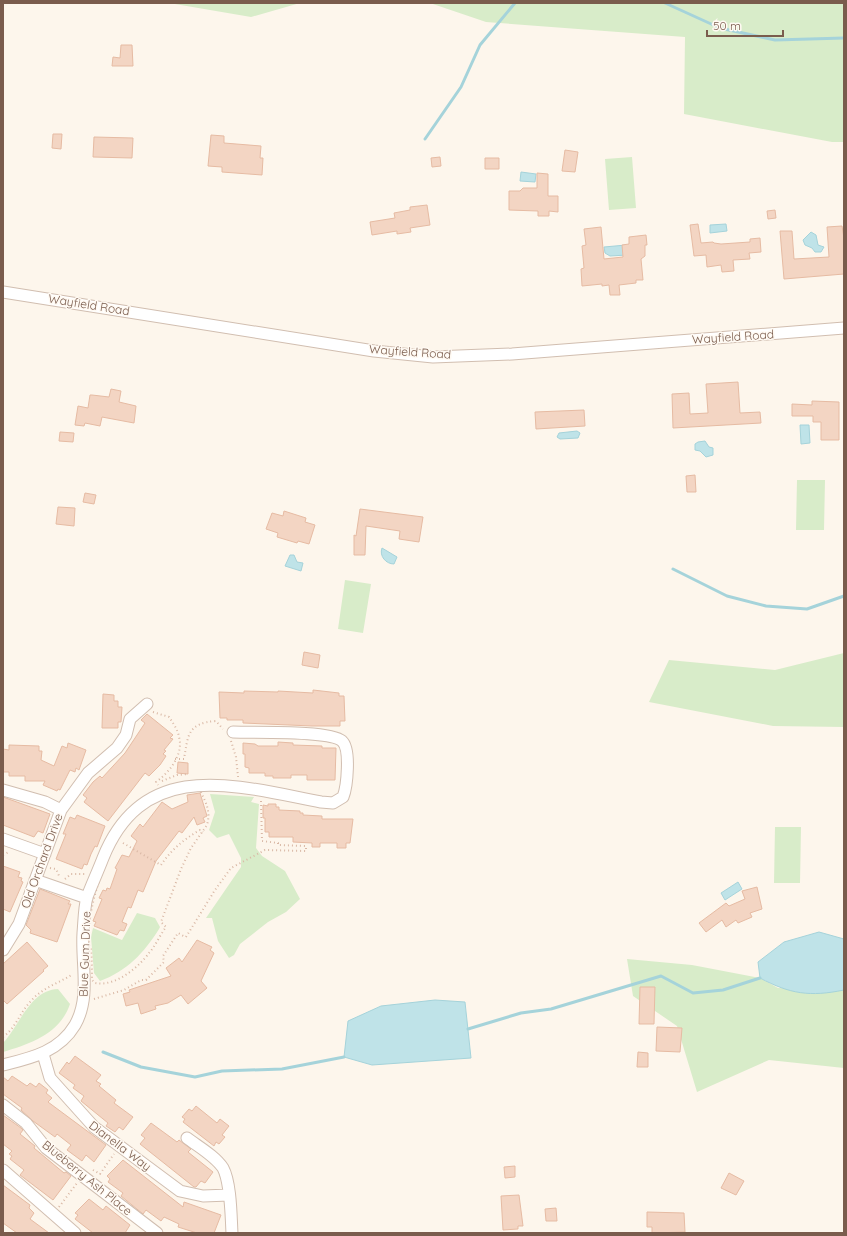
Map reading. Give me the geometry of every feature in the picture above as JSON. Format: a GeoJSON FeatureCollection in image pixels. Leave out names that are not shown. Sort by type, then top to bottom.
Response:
{"type":"FeatureCollection","features":[{"type":"Feature","properties":{"kind":"street","name":"Wayfield Road"},"geometry":{"type":"LineString","coordinates":[[3,292],[374,351],[433,356],[512,354],[844,328]]}},
{"type":"Feature","properties":{"kind":"street","name":"Old Orchard Drive"},"geometry":{"type":"LineString","coordinates":[[3,950],[19,924],[61,810],[88,773],[117,748],[126,735],[130,719],[148,707]]}},
{"type":"Feature","properties":{"kind":"street","name":"Blue Gum Drive"},"geometry":{"type":"LineString","coordinates":[[3,1065],[43,1054],[59,1044],[75,1026],[82,1008],[84,995],[83,934],[87,898],[109,842],[133,811],[159,794],[181,787],[242,782],[321,802],[333,803],[343,797],[346,789],[347,749],[342,741],[333,737],[317,735],[229,734]]}},
{"type":"Feature","properties":{"kind":"street"},"geometry":{"type":"LineString","coordinates":[[3,790],[45,802],[61,810]]}},
{"type":"Feature","properties":{"kind":"street"},"geometry":{"type":"LineString","coordinates":[[3,839],[45,854]]}},
{"type":"Feature","properties":{"kind":"street"},"geometry":{"type":"LineString","coordinates":[[35,880],[87,898]]}},
{"type":"Feature","properties":{"kind":"street","name":"Dianella Way"},"geometry":{"type":"LineString","coordinates":[[43,1054],[50,1078],[94,1127],[180,1191],[203,1196],[228,1195]]}},
{"type":"Feature","properties":{"kind":"street","name":"Blueberry Ash Place"},"geometry":{"type":"LineString","coordinates":[[3,1105],[26,1124],[46,1148],[157,1233]]}},
{"type":"Feature","properties":{"kind":"street"},"geometry":{"type":"LineString","coordinates":[[187,1138],[206,1152],[223,1168],[228,1195],[232,1233]]}},
{"type":"Feature","properties":{"kind":"street"},"geometry":{"type":"LineString","coordinates":[[3,1170],[75,1233]]}},
{"type":"Feature","properties":{"kind":"path"},"geometry":{"type":"LineString","coordinates":[[148,707],[165,715],[175,726],[180,737],[172,767],[156,782],[158,785],[170,777],[188,774]]}},
{"type":"Feature","properties":{"kind":"path"},"geometry":{"type":"LineString","coordinates":[[175,759],[184,759],[188,734],[200,724],[216,721],[229,734],[236,757],[237,777],[242,782]]}},
{"type":"Feature","properties":{"kind":"path"},"geometry":{"type":"LineString","coordinates":[[190,790],[200,790],[209,811],[207,825],[191,848],[180,869],[161,922],[166,927],[150,953],[125,976],[98,984],[92,980],[91,948],[88,940],[90,910],[108,854],[116,839],[126,825],[137,814],[154,801],[190,790]]}},
{"type":"Feature","properties":{"kind":"path"},"geometry":{"type":"LineString","coordinates":[[91,1000],[124,990],[141,980],[146,980],[164,962],[163,956],[178,933],[185,937],[215,890],[232,868],[265,850],[306,851],[306,846],[278,845],[278,843],[262,841],[261,796]]}},
{"type":"Feature","properties":{"kind":"path"},"geometry":{"type":"LineString","coordinates":[[116,839],[161,865],[167,856],[184,840],[200,830],[203,832]]}},
{"type":"Feature","properties":{"kind":"path"},"geometry":{"type":"LineString","coordinates":[[45,867],[56,869],[62,880],[71,874],[87,874],[87,878]]}},
{"type":"Feature","properties":{"kind":"path"},"geometry":{"type":"LineString","coordinates":[[3,1037],[14,1026],[23,1010],[32,1000],[49,987],[77,972]]}},
{"type":"Feature","properties":{"kind":"path"},"geometry":{"type":"LineString","coordinates":[[100,1174],[115,1153]]}},
{"type":"Feature","properties":{"kind":"path"},"geometry":{"type":"LineString","coordinates":[[54,1215],[82,1176]]}},
{"type":"Feature","properties":{"kind":"green space"},"geometry":{"type":"Polygon","coordinates":[[[169,3],[300,3],[251,17],[169,3]]]}},
{"type":"Feature","properties":{"kind":"green space"},"geometry":{"type":"Polygon","coordinates":[[[430,3],[844,3],[844,142],[832,142],[684,114],[685,37],[486,22],[430,3]]]}},
{"type":"Feature","properties":{"kind":"green space"},"geometry":{"type":"Polygon","coordinates":[[[632,157],[636,208],[609,210],[605,159],[632,157]]]}},
{"type":"Feature","properties":{"kind":"green space"},"geometry":{"type":"Polygon","coordinates":[[[797,480],[825,480],[824,530],[796,530],[797,480]]]}},
{"type":"Feature","properties":{"kind":"green space"},"geometry":{"type":"Polygon","coordinates":[[[345,580],[371,584],[363,633],[338,629],[345,580]]]}},
{"type":"Feature","properties":{"kind":"green space"},"geometry":{"type":"Polygon","coordinates":[[[844,653],[844,727],[773,726],[649,702],[669,660],[775,670],[844,653]]]}},
{"type":"Feature","properties":{"kind":"green space"},"geometry":{"type":"Polygon","coordinates":[[[210,794],[254,797],[251,802],[259,804],[256,848],[262,856],[285,871],[300,899],[286,912],[268,922],[240,944],[234,955],[229,958],[218,941],[212,918],[206,918],[241,867],[241,858],[229,834],[217,838],[209,830],[215,812],[210,794]]]}},
{"type":"Feature","properties":{"kind":"green space"},"geometry":{"type":"Polygon","coordinates":[[[775,827],[801,827],[800,883],[774,883],[775,827]]]}},
{"type":"Feature","properties":{"kind":"green space"},"geometry":{"type":"Polygon","coordinates":[[[137,913],[155,918],[160,927],[159,929],[147,946],[134,960],[110,977],[100,981],[94,973],[91,937],[93,928],[122,940],[137,913]]]}},
{"type":"Feature","properties":{"kind":"green space"},"geometry":{"type":"Polygon","coordinates":[[[627,959],[692,965],[760,978],[778,988],[844,990],[844,1068],[769,1060],[697,1092],[677,1026],[633,996],[627,959]]]}},
{"type":"Feature","properties":{"kind":"green space"},"geometry":{"type":"Polygon","coordinates":[[[58,989],[70,1004],[59,1023],[43,1036],[3,1052],[3,1043],[26,1010],[40,995],[48,991],[58,989]]]}},
{"type":"Feature","properties":{"kind":"water"},"geometry":{"type":"Polygon","coordinates":[[[521,172],[536,174],[535,182],[520,181],[521,172]]]}},
{"type":"Feature","properties":{"kind":"water"},"geometry":{"type":"Polygon","coordinates":[[[726,224],[727,231],[710,233],[710,225],[726,224]]]}},
{"type":"Feature","properties":{"kind":"water"},"geometry":{"type":"Polygon","coordinates":[[[811,232],[816,235],[818,245],[824,247],[821,252],[815,252],[812,248],[805,245],[803,240],[811,232]]]}},
{"type":"Feature","properties":{"kind":"water"},"geometry":{"type":"Polygon","coordinates":[[[626,245],[627,255],[610,256],[605,253],[604,247],[626,245]]]}},
{"type":"Feature","properties":{"kind":"water"},"geometry":{"type":"Polygon","coordinates":[[[800,425],[809,425],[810,443],[801,444],[800,425]]]}},
{"type":"Feature","properties":{"kind":"water"},"geometry":{"type":"Polygon","coordinates":[[[577,431],[580,433],[578,438],[560,439],[557,437],[559,433],[577,431]]]}},
{"type":"Feature","properties":{"kind":"water"},"geometry":{"type":"Polygon","coordinates":[[[705,441],[709,447],[713,448],[713,455],[706,457],[700,451],[695,450],[695,444],[705,441]]]}},
{"type":"Feature","properties":{"kind":"water"},"geometry":{"type":"Polygon","coordinates":[[[382,548],[397,557],[394,564],[388,563],[382,557],[382,548]]]}},
{"type":"Feature","properties":{"kind":"water"},"geometry":{"type":"Polygon","coordinates":[[[290,555],[294,555],[297,562],[303,563],[301,571],[285,566],[290,555]]]}},
{"type":"Feature","properties":{"kind":"water"},"geometry":{"type":"Polygon","coordinates":[[[738,882],[742,889],[725,900],[721,893],[738,882]]]}},
{"type":"Feature","properties":{"kind":"water"},"geometry":{"type":"Polygon","coordinates":[[[819,932],[844,939],[844,990],[821,993],[800,993],[781,988],[760,978],[758,962],[784,942],[819,932]]]}},
{"type":"Feature","properties":{"kind":"water"},"geometry":{"type":"Polygon","coordinates":[[[435,1000],[465,1002],[471,1058],[372,1065],[344,1057],[348,1021],[381,1006],[435,1000]]]}},
{"type":"Feature","properties":{"kind":"building"},"geometry":{"type":"Polygon","coordinates":[[[121,45],[132,45],[133,66],[112,66],[113,57],[120,58],[121,45]]]}},
{"type":"Feature","properties":{"kind":"building"},"geometry":{"type":"Polygon","coordinates":[[[53,134],[62,134],[61,149],[52,148],[53,134]]]}},
{"type":"Feature","properties":{"kind":"building"},"geometry":{"type":"Polygon","coordinates":[[[211,135],[224,136],[224,143],[261,146],[260,158],[263,158],[262,175],[222,172],[222,167],[208,166],[211,135]]]}},
{"type":"Feature","properties":{"kind":"building"},"geometry":{"type":"Polygon","coordinates":[[[94,137],[133,138],[132,158],[93,157],[94,137]]]}},
{"type":"Feature","properties":{"kind":"building"},"geometry":{"type":"Polygon","coordinates":[[[565,150],[578,152],[575,172],[562,171],[565,150]]]}},
{"type":"Feature","properties":{"kind":"building"},"geometry":{"type":"Polygon","coordinates":[[[440,157],[441,166],[432,167],[431,158],[440,157]]]}},
{"type":"Feature","properties":{"kind":"building"},"geometry":{"type":"Polygon","coordinates":[[[485,158],[499,158],[499,169],[485,169],[485,158]]]}},
{"type":"Feature","properties":{"kind":"building"},"geometry":{"type":"Polygon","coordinates":[[[537,173],[548,174],[548,196],[558,196],[558,212],[549,211],[549,216],[538,216],[538,211],[509,210],[509,191],[520,191],[523,188],[537,188],[537,173]]]}},
{"type":"Feature","properties":{"kind":"building"},"geometry":{"type":"Polygon","coordinates":[[[427,205],[430,225],[410,228],[411,232],[397,234],[397,231],[372,235],[370,222],[395,218],[394,213],[410,210],[410,207],[427,205]]]}},
{"type":"Feature","properties":{"kind":"building"},"geometry":{"type":"Polygon","coordinates":[[[775,210],[776,218],[768,219],[767,211],[775,210]]]}},
{"type":"Feature","properties":{"kind":"building"},"geometry":{"type":"Polygon","coordinates":[[[698,224],[701,243],[713,242],[721,244],[750,242],[750,239],[760,238],[761,252],[749,253],[750,259],[733,260],[734,271],[722,272],[721,265],[707,267],[706,255],[694,256],[690,225],[698,224]]]}},
{"type":"Feature","properties":{"kind":"building"},"geometry":{"type":"Polygon","coordinates":[[[842,226],[844,238],[844,274],[784,279],[780,231],[792,231],[794,259],[829,257],[827,227],[842,226]]]}},
{"type":"Feature","properties":{"kind":"building"},"geometry":{"type":"Polygon","coordinates":[[[601,227],[604,259],[623,257],[622,245],[629,244],[629,237],[646,235],[647,245],[645,245],[645,256],[641,259],[643,280],[636,280],[636,283],[619,285],[620,295],[610,295],[609,285],[602,286],[602,284],[582,286],[581,269],[584,268],[582,246],[586,245],[584,229],[601,227]]]}},
{"type":"Feature","properties":{"kind":"building"},"geometry":{"type":"Polygon","coordinates":[[[738,382],[740,413],[760,412],[761,423],[673,428],[672,394],[689,393],[690,414],[708,413],[706,384],[738,382]]]}},
{"type":"Feature","properties":{"kind":"building"},"geometry":{"type":"Polygon","coordinates":[[[111,389],[121,391],[119,402],[136,406],[134,423],[102,417],[100,426],[85,423],[84,426],[75,425],[78,406],[88,408],[90,395],[109,397],[111,389]]]}},
{"type":"Feature","properties":{"kind":"building"},"geometry":{"type":"Polygon","coordinates":[[[812,401],[839,402],[839,440],[821,440],[821,422],[813,422],[813,416],[792,416],[792,404],[812,405],[812,401]]]}},
{"type":"Feature","properties":{"kind":"building"},"geometry":{"type":"Polygon","coordinates":[[[584,410],[585,426],[536,429],[535,412],[584,410]]]}},
{"type":"Feature","properties":{"kind":"building"},"geometry":{"type":"Polygon","coordinates":[[[60,432],[74,433],[73,442],[59,441],[60,432]]]}},
{"type":"Feature","properties":{"kind":"building"},"geometry":{"type":"Polygon","coordinates":[[[695,475],[696,492],[687,492],[686,476],[695,475]]]}},
{"type":"Feature","properties":{"kind":"building"},"geometry":{"type":"Polygon","coordinates":[[[85,493],[96,495],[94,504],[83,502],[85,493]]]}},
{"type":"Feature","properties":{"kind":"building"},"geometry":{"type":"Polygon","coordinates":[[[58,507],[75,508],[74,526],[56,524],[58,507]]]}},
{"type":"Feature","properties":{"kind":"building"},"geometry":{"type":"Polygon","coordinates":[[[360,509],[423,517],[419,542],[399,539],[400,531],[366,526],[365,555],[354,555],[354,535],[356,536],[360,509]]]}},
{"type":"Feature","properties":{"kind":"building"},"geometry":{"type":"Polygon","coordinates":[[[284,511],[306,518],[305,522],[315,525],[309,544],[298,541],[297,543],[277,537],[278,533],[266,529],[272,513],[283,516],[284,511]]]}},
{"type":"Feature","properties":{"kind":"building"},"geometry":{"type":"Polygon","coordinates":[[[304,652],[320,655],[318,668],[302,665],[304,652]]]}},
{"type":"Feature","properties":{"kind":"building"},"geometry":{"type":"Polygon","coordinates":[[[313,690],[339,693],[339,696],[344,696],[345,721],[340,721],[340,726],[243,723],[243,720],[227,720],[227,718],[220,718],[219,692],[244,693],[244,691],[278,691],[313,693],[313,690]]]}},
{"type":"Feature","properties":{"kind":"building"},"geometry":{"type":"Polygon","coordinates":[[[103,694],[114,695],[114,701],[118,701],[118,707],[122,707],[121,722],[118,722],[118,728],[102,728],[103,694]]]}},
{"type":"Feature","properties":{"kind":"building"},"geometry":{"type":"Polygon","coordinates":[[[147,714],[173,735],[170,738],[173,739],[164,750],[166,751],[163,754],[166,756],[160,765],[149,776],[145,773],[108,821],[84,802],[87,798],[83,795],[93,782],[100,776],[102,778],[125,753],[145,723],[141,720],[147,714]]]}},
{"type":"Feature","properties":{"kind":"building"},"geometry":{"type":"Polygon","coordinates":[[[278,742],[293,743],[293,745],[322,746],[322,748],[336,748],[335,780],[307,780],[307,775],[291,775],[291,778],[273,778],[273,776],[265,776],[265,773],[249,773],[249,768],[245,767],[243,743],[255,744],[258,746],[278,746],[278,742]]]}},
{"type":"Feature","properties":{"kind":"building"},"geometry":{"type":"Polygon","coordinates":[[[68,743],[86,750],[79,770],[76,768],[75,772],[70,770],[60,790],[58,789],[57,791],[43,785],[45,781],[25,781],[25,776],[9,776],[9,772],[3,772],[3,749],[9,750],[9,745],[39,746],[39,751],[42,751],[41,760],[54,766],[62,746],[67,748],[68,743]]]}},
{"type":"Feature","properties":{"kind":"building"},"geometry":{"type":"Polygon","coordinates":[[[178,762],[188,763],[188,774],[177,773],[178,762]]]}},
{"type":"Feature","properties":{"kind":"building"},"geometry":{"type":"Polygon","coordinates":[[[200,793],[207,816],[203,818],[205,822],[197,825],[194,817],[182,833],[179,831],[156,861],[143,892],[138,890],[131,908],[128,907],[122,922],[127,924],[124,931],[120,930],[117,935],[94,926],[96,922],[93,921],[102,899],[99,898],[103,890],[106,891],[107,888],[110,889],[117,869],[115,868],[122,855],[129,857],[137,841],[131,836],[140,824],[143,827],[162,802],[172,809],[188,802],[187,795],[200,793]]]}},
{"type":"Feature","properties":{"kind":"building"},"geometry":{"type":"Polygon","coordinates":[[[3,797],[50,814],[43,833],[38,831],[34,837],[3,825],[3,797]]]}},
{"type":"Feature","properties":{"kind":"building"},"geometry":{"type":"Polygon","coordinates":[[[268,804],[276,804],[276,807],[279,807],[279,810],[300,811],[303,815],[322,816],[322,819],[353,819],[350,843],[346,843],[346,848],[337,848],[337,843],[320,843],[320,847],[312,847],[312,843],[293,842],[293,837],[269,837],[269,832],[265,832],[265,818],[263,818],[263,805],[268,806],[268,804]]]}},
{"type":"Feature","properties":{"kind":"building"},"geometry":{"type":"Polygon","coordinates":[[[77,815],[105,826],[97,847],[95,846],[87,865],[84,864],[82,869],[56,859],[66,834],[63,834],[70,817],[75,819],[77,815]]]}},
{"type":"Feature","properties":{"kind":"building"},"geometry":{"type":"Polygon","coordinates":[[[3,866],[20,872],[18,877],[22,878],[21,881],[23,882],[10,912],[3,909],[3,866]]]}},
{"type":"Feature","properties":{"kind":"building"},"geometry":{"type":"Polygon","coordinates":[[[757,887],[762,909],[750,913],[752,917],[738,923],[736,920],[726,927],[722,920],[706,932],[699,923],[726,903],[729,906],[745,899],[742,891],[757,887]]]}},
{"type":"Feature","properties":{"kind":"building"},"geometry":{"type":"Polygon","coordinates":[[[40,889],[70,901],[68,904],[71,904],[57,942],[30,933],[31,930],[26,925],[40,889]]]}},
{"type":"Feature","properties":{"kind":"building"},"geometry":{"type":"Polygon","coordinates":[[[197,940],[212,947],[210,950],[214,953],[201,981],[207,988],[188,1004],[181,995],[168,1003],[155,1006],[156,1009],[141,1014],[138,1003],[126,1006],[123,994],[130,992],[129,990],[171,976],[166,968],[179,958],[182,962],[197,940]]]}},
{"type":"Feature","properties":{"kind":"building"},"geometry":{"type":"Polygon","coordinates":[[[27,942],[48,966],[7,1004],[3,1000],[3,964],[27,942]]]}},
{"type":"Feature","properties":{"kind":"building"},"geometry":{"type":"Polygon","coordinates":[[[640,987],[655,987],[654,1024],[639,1024],[640,987]]]}},
{"type":"Feature","properties":{"kind":"building"},"geometry":{"type":"Polygon","coordinates":[[[657,1027],[682,1028],[680,1052],[656,1051],[657,1027]]]}},
{"type":"Feature","properties":{"kind":"building"},"geometry":{"type":"Polygon","coordinates":[[[638,1052],[648,1053],[648,1067],[637,1067],[638,1052]]]}},
{"type":"Feature","properties":{"kind":"building"},"geometry":{"type":"Polygon","coordinates":[[[75,1056],[101,1075],[96,1081],[101,1084],[99,1086],[116,1100],[114,1103],[133,1117],[123,1130],[119,1127],[115,1132],[106,1126],[108,1123],[81,1101],[84,1096],[73,1088],[75,1085],[59,1073],[67,1062],[69,1064],[75,1056]]]}},
{"type":"Feature","properties":{"kind":"building"},"geometry":{"type":"Polygon","coordinates":[[[12,1076],[27,1086],[30,1083],[36,1087],[39,1083],[48,1090],[46,1093],[52,1098],[48,1102],[106,1145],[94,1162],[86,1155],[82,1161],[67,1150],[71,1145],[57,1134],[55,1137],[33,1121],[21,1110],[22,1108],[3,1094],[3,1077],[8,1081],[12,1076]]]}},
{"type":"Feature","properties":{"kind":"building"},"geometry":{"type":"Polygon","coordinates":[[[196,1106],[217,1123],[220,1119],[229,1126],[222,1135],[225,1137],[219,1144],[216,1142],[214,1146],[183,1122],[185,1119],[182,1117],[189,1109],[192,1111],[196,1106]]]}},
{"type":"Feature","properties":{"kind":"building"},"geometry":{"type":"Polygon","coordinates":[[[3,1115],[23,1130],[20,1134],[35,1146],[34,1148],[64,1173],[66,1172],[71,1176],[53,1200],[20,1175],[24,1170],[10,1159],[12,1156],[9,1154],[12,1151],[3,1144],[3,1115]]]}},
{"type":"Feature","properties":{"kind":"building"},"geometry":{"type":"Polygon","coordinates":[[[151,1123],[177,1142],[179,1140],[191,1149],[188,1152],[213,1172],[205,1183],[201,1181],[196,1187],[194,1187],[140,1144],[145,1138],[141,1135],[151,1123]]]}},
{"type":"Feature","properties":{"kind":"building"},"geometry":{"type":"Polygon","coordinates":[[[123,1160],[183,1207],[184,1202],[221,1215],[214,1233],[197,1233],[178,1227],[179,1224],[164,1217],[161,1221],[146,1210],[143,1214],[121,1196],[123,1193],[108,1182],[110,1179],[107,1176],[123,1160]]]}},
{"type":"Feature","properties":{"kind":"building"},"geometry":{"type":"Polygon","coordinates":[[[515,1166],[515,1177],[505,1178],[504,1167],[515,1166]]]}},
{"type":"Feature","properties":{"kind":"building"},"geometry":{"type":"Polygon","coordinates":[[[729,1173],[744,1181],[736,1195],[721,1188],[729,1173]]]}},
{"type":"Feature","properties":{"kind":"building"},"geometry":{"type":"Polygon","coordinates":[[[3,1185],[30,1205],[29,1208],[34,1213],[30,1219],[49,1233],[17,1233],[3,1223],[3,1185]]]}},
{"type":"Feature","properties":{"kind":"building"},"geometry":{"type":"Polygon","coordinates":[[[519,1195],[523,1226],[518,1226],[518,1229],[503,1230],[501,1196],[519,1195]]]}},
{"type":"Feature","properties":{"kind":"building"},"geometry":{"type":"Polygon","coordinates":[[[89,1199],[103,1210],[106,1206],[130,1225],[125,1233],[93,1233],[75,1219],[78,1215],[75,1213],[89,1199]]]}},
{"type":"Feature","properties":{"kind":"building"},"geometry":{"type":"Polygon","coordinates":[[[556,1208],[557,1221],[546,1221],[545,1209],[556,1208]]]}},
{"type":"Feature","properties":{"kind":"building"},"geometry":{"type":"Polygon","coordinates":[[[647,1212],[684,1213],[685,1232],[652,1233],[652,1227],[647,1227],[647,1212]]]}},
{"type":"Feature","properties":{"kind":"waterway"},"geometry":{"type":"LineString","coordinates":[[425,139],[461,87],[480,45],[515,3]]}},
{"type":"Feature","properties":{"kind":"waterway"},"geometry":{"type":"LineString","coordinates":[[665,3],[720,28],[775,40],[844,38]]}},
{"type":"Feature","properties":{"kind":"waterway"},"geometry":{"type":"LineString","coordinates":[[673,569],[727,596],[766,606],[807,609],[844,596]]}},
{"type":"Feature","properties":{"kind":"waterway"},"geometry":{"type":"LineString","coordinates":[[468,1029],[521,1013],[551,1009],[661,976],[693,993],[723,990],[760,978]]}},
{"type":"Feature","properties":{"kind":"waterway"},"geometry":{"type":"LineString","coordinates":[[103,1052],[141,1067],[195,1077],[222,1071],[282,1069],[344,1057]]}}]}
